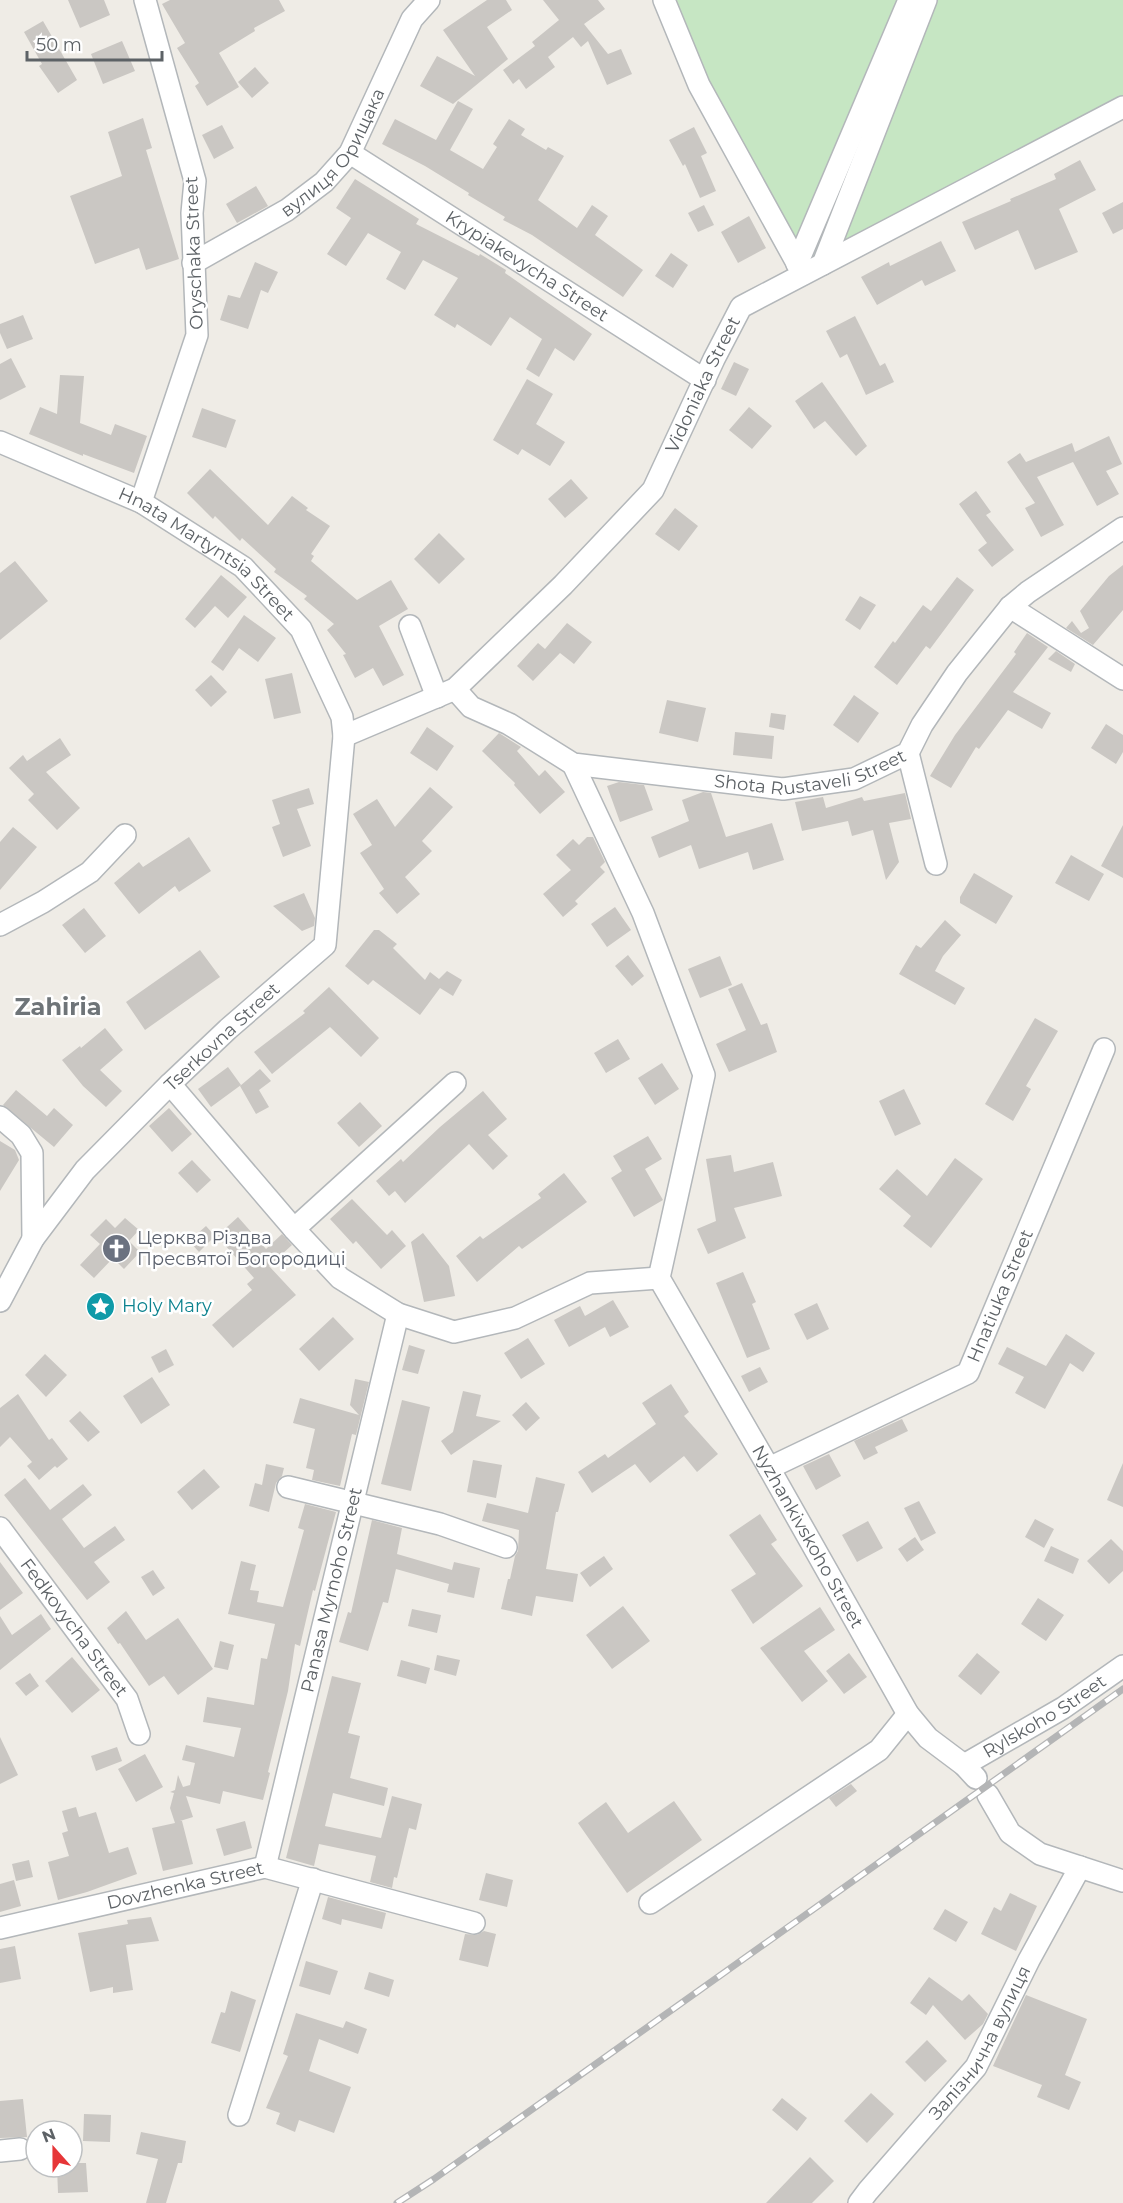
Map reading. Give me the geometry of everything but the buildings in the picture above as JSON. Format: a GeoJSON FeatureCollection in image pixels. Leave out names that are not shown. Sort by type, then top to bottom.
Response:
{"type":"FeatureCollection","features":[{"type":"Feature","properties":{"kind":"street","name":"Oryschaka Street"},"geometry":{"type":"LineString","coordinates":[[141,502],[197,335],[192,213],[195,181],[145,0]]}},
{"type":"Feature","properties":{"kind":"street","name":"вулиця Орищака"},"geometry":{"type":"LineString","coordinates":[[194,263],[287,210],[324,182],[350,153],[412,19],[429,0]]}},
{"type":"Feature","properties":{"kind":"street"},"geometry":{"type":"LineString","coordinates":[[664,0],[699,85],[800,269]]}},
{"type":"Feature","properties":{"kind":"street"},"geometry":{"type":"LineString","coordinates":[[800,269],[909,0]]}},
{"type":"Feature","properties":{"kind":"street"},"geometry":{"type":"LineString","coordinates":[[823,264],[926,0]]}},
{"type":"Feature","properties":{"kind":"street","name":"Vidoniaka Street"},"geometry":{"type":"LineString","coordinates":[[344,736],[446,693],[562,585],[653,490],[741,307],[800,269],[823,264],[1123,108]]}},
{"type":"Feature","properties":{"kind":"street","name":"Krypiakevycha Street"},"geometry":{"type":"LineString","coordinates":[[350,153],[705,380]]}},
{"type":"Feature","properties":{"kind":"street","name":"Hnata Martyntsia Street"},"geometry":{"type":"LineString","coordinates":[[0,442],[141,502],[243,567],[301,629],[342,717],[344,736]]}},
{"type":"Feature","properties":{"kind":"street","name":"Shota Rustaveli Street"},"geometry":{"type":"LineString","coordinates":[[446,693],[508,724],[573,764],[783,789],[854,779],[908,753],[922,725],[957,673],[1010,607],[1028,592],[1123,528]]}},
{"type":"Feature","properties":{"kind":"street"},"geometry":{"type":"LineString","coordinates":[[1010,607],[1123,679]]}},
{"type":"Feature","properties":{"kind":"street"},"geometry":{"type":"LineString","coordinates":[[410,626],[446,693]]}},
{"type":"Feature","properties":{"kind":"street","name":"Tserkovna Street"},"geometry":{"type":"LineString","coordinates":[[0,1301],[33,1239],[85,1170],[228,1029],[325,945],[344,736]]}},
{"type":"Feature","properties":{"kind":"street"},"geometry":{"type":"LineString","coordinates":[[908,753],[936,864]]}},
{"type":"Feature","properties":{"kind":"street"},"geometry":{"type":"LineString","coordinates":[[170,1084],[294,1229],[340,1278],[399,1314],[454,1332],[515,1318],[590,1283],[659,1278],[704,1075],[643,913],[573,764]]}},
{"type":"Feature","properties":{"kind":"street"},"geometry":{"type":"LineString","coordinates":[[0,924],[43,902],[90,872],[125,835]]}},
{"type":"Feature","properties":{"kind":"street","name":"Hnatiuka Street"},"geometry":{"type":"LineString","coordinates":[[769,1468],[968,1373],[1104,1048]]}},
{"type":"Feature","properties":{"kind":"street"},"geometry":{"type":"LineString","coordinates":[[294,1229],[455,1083]]}},
{"type":"Feature","properties":{"kind":"street"},"geometry":{"type":"LineString","coordinates":[[0,1117],[21,1135],[32,1153],[33,1239]]}},
{"type":"Feature","properties":{"kind":"street","name":"Nyzhankivskoho Street"},"geometry":{"type":"LineString","coordinates":[[659,1278],[908,1714],[928,1738],[976,1779]]}},
{"type":"Feature","properties":{"kind":"street","name":"Panasa Myrnoho Street"},"geometry":{"type":"LineString","coordinates":[[266,1867],[399,1314]]}},
{"type":"Feature","properties":{"kind":"street"},"geometry":{"type":"LineString","coordinates":[[288,1487],[440,1524],[506,1547]]}},
{"type":"Feature","properties":{"kind":"street","name":"Fedkovycha Street"},"geometry":{"type":"LineString","coordinates":[[0,1528],[127,1699],[139,1734]]}},
{"type":"Feature","properties":{"kind":"street","name":"Rylskoho Street"},"geometry":{"type":"LineString","coordinates":[[976,1779],[1063,1708],[1123,1666]]}},
{"type":"Feature","properties":{"kind":"street"},"geometry":{"type":"LineString","coordinates":[[650,1902],[879,1750],[908,1714]]}},
{"type":"Feature","properties":{"kind":"street"},"geometry":{"type":"LineString","coordinates":[[976,1779],[1010,1833],[1040,1854],[1123,1881]]}},
{"type":"Feature","properties":{"kind":"street","name":"Dovzhenka Street"},"geometry":{"type":"LineString","coordinates":[[0,1928],[266,1867],[474,1923]]}},
{"type":"Feature","properties":{"kind":"street","name":"Залізнична вулиця"},"geometry":{"type":"LineString","coordinates":[[859,2203],[976,2067],[1029,1960],[1080,1867]]}},
{"type":"Feature","properties":{"kind":"street"},"geometry":{"type":"LineString","coordinates":[[239,2115],[313,1880]]}},
{"type":"Feature","properties":{"kind":"green space"},"geometry":{"type":"Polygon","coordinates":[[[672,0],[1123,0],[1123,98],[806,263],[704,76],[672,0]]]}},
{"type":"Feature","properties":{"kind":"railway"},"geometry":{"type":"LineString","coordinates":[[397,2203],[1123,1689]]}},
{"type":"Feature","properties":{"kind":"place","name":"Церква Різдва Пресвятої Богородиці"},"geometry":{"type":"Point","coordinates":[116,1248]}},
{"type":"Feature","properties":{"kind":"place","name":"Holy Mary"},"geometry":{"type":"Point","coordinates":[101,1306]}},
{"type":"Feature","properties":{"kind":"district","name":"Zahiria"},"geometry":{"type":"Point","coordinates":[58,1007]}}]}
